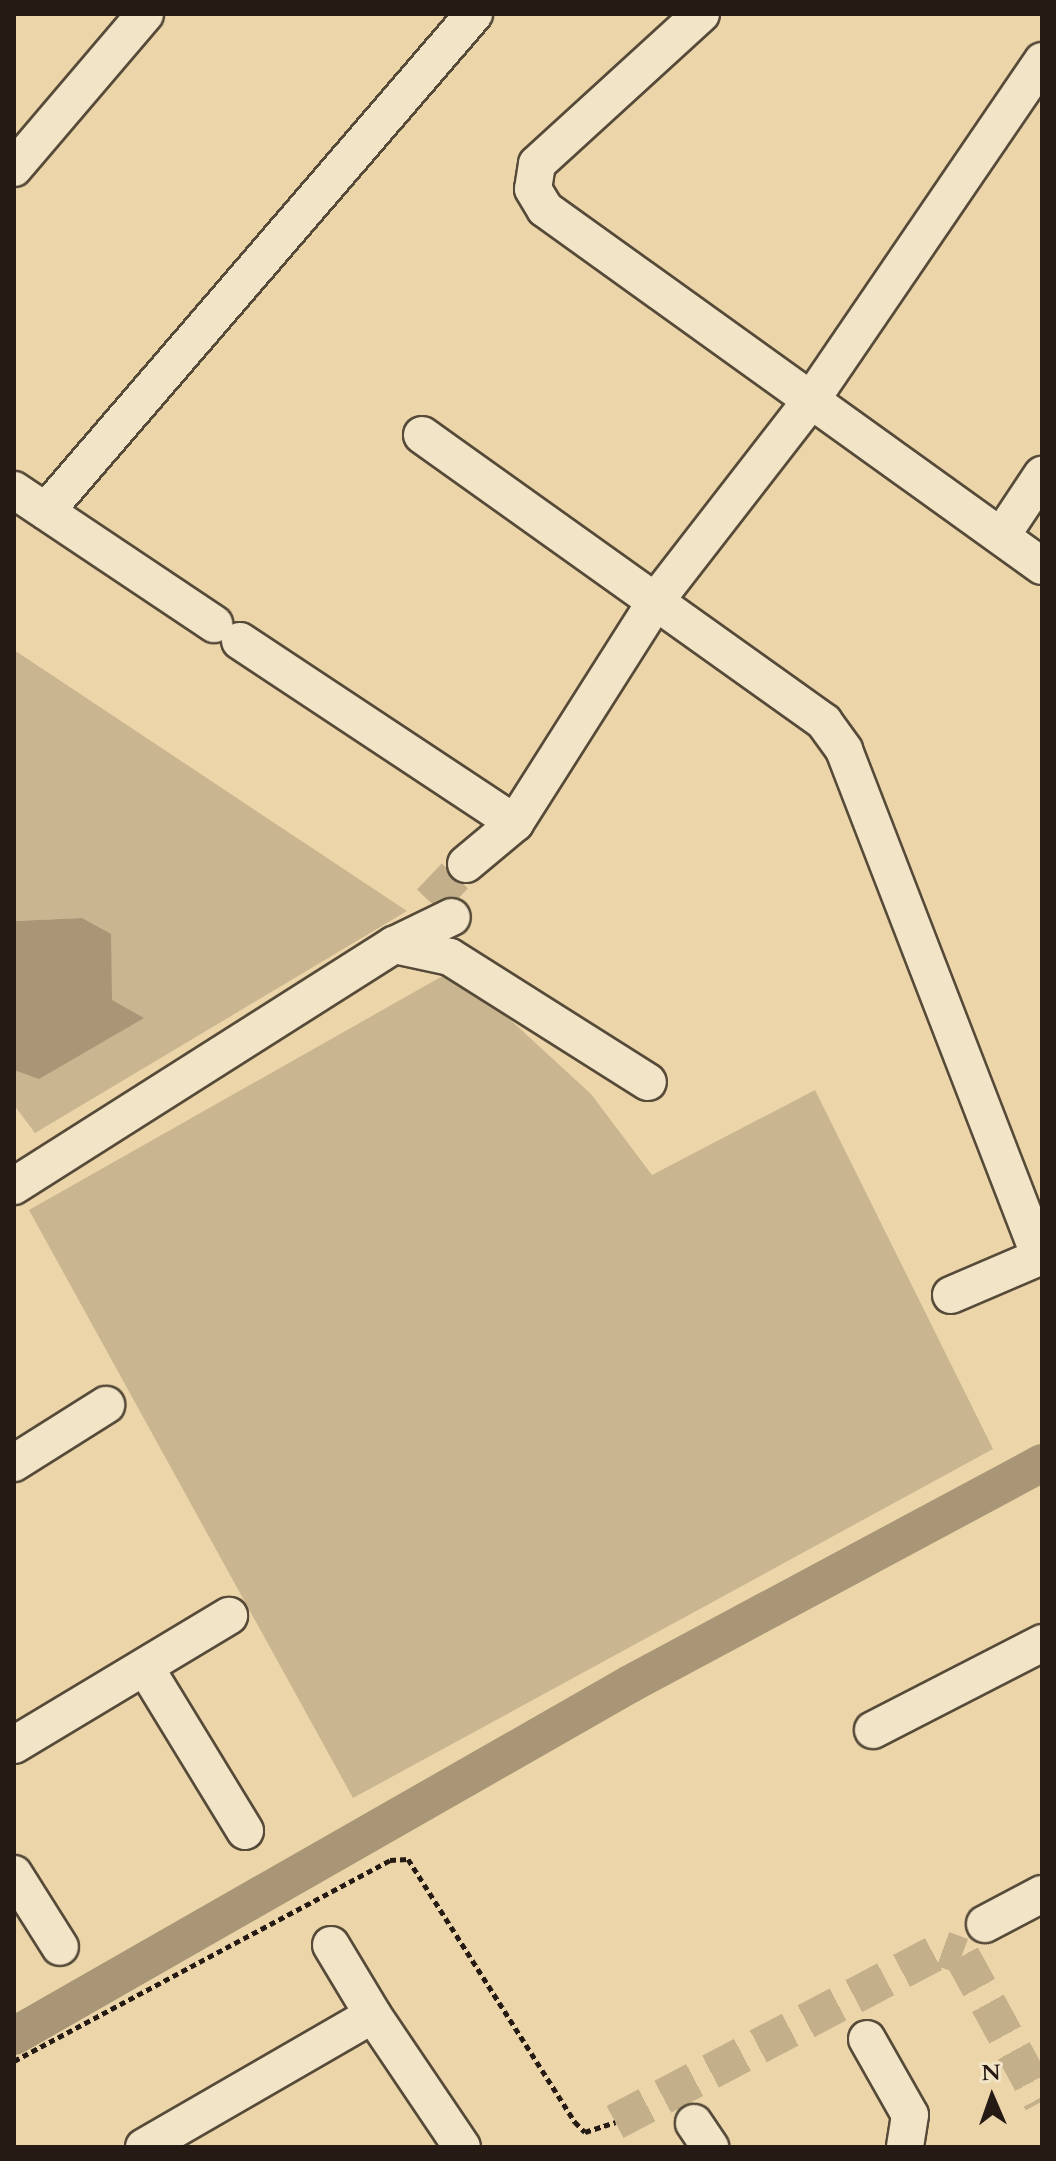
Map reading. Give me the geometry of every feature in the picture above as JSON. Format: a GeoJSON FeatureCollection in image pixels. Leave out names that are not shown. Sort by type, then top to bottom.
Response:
{"type":"FeatureCollection","features":[{"type":"Feature","properties":{"kind":"street"},"geometry":{"type":"LineString","coordinates":[[14,168],[145,14]]}},
{"type":"Feature","properties":{"kind":"street"},"geometry":{"type":"LineString","coordinates":[[46,511],[474,14]]}},
{"type":"Feature","properties":{"kind":"street"},"geometry":{"type":"LineString","coordinates":[[701,14],[537,164],[533,189],[545,209],[809,403],[1004,532],[1042,566]]}},
{"type":"Feature","properties":{"kind":"street"},"geometry":{"type":"LineString","coordinates":[[14,490],[227,633],[490,853],[657,599],[809,403],[1042,61]]}},
{"type":"Feature","properties":{"kind":"street"},"geometry":{"type":"LineString","coordinates":[[422,435],[657,599],[824,722],[844,750],[1041,1257],[951,1295]]}},
{"type":"Feature","properties":{"kind":"street"},"geometry":{"type":"LineString","coordinates":[[1004,532],[1042,475]]}},
{"type":"Feature","properties":{"kind":"street"},"geometry":{"type":"LineString","coordinates":[[14,1186],[394,945],[441,909]]}},
{"type":"Feature","properties":{"kind":"street"},"geometry":{"type":"LineString","coordinates":[[394,945],[450,957],[648,1082]]}},
{"type":"Feature","properties":{"kind":"street"},"geometry":{"type":"LineString","coordinates":[[14,1463],[106,1405]]}},
{"type":"Feature","properties":{"kind":"street"},"geometry":{"type":"LineString","coordinates":[[14,1745],[229,1616]]}},
{"type":"Feature","properties":{"kind":"street"},"geometry":{"type":"LineString","coordinates":[[873,1730],[1040,1648]]}},
{"type":"Feature","properties":{"kind":"street"},"geometry":{"type":"LineString","coordinates":[[145,1667],[245,1831]]}},
{"type":"Feature","properties":{"kind":"street"},"geometry":{"type":"LineString","coordinates":[[14,1874],[60,1947]]}},
{"type":"Feature","properties":{"kind":"street"},"geometry":{"type":"LineString","coordinates":[[985,1924],[1042,1894]]}},
{"type":"Feature","properties":{"kind":"street"},"geometry":{"type":"LineString","coordinates":[[331,1945],[373,2015],[462,2147]]}},
{"type":"Feature","properties":{"kind":"street"},"geometry":{"type":"LineString","coordinates":[[144,2147],[373,2015]]}},
{"type":"Feature","properties":{"kind":"street"},"geometry":{"type":"LineString","coordinates":[[867,2039],[910,2115],[905,2147]]}},
{"type":"Feature","properties":{"kind":"shaded area"},"geometry":{"type":"Polygon","coordinates":[[[14,650],[407,911],[35,1133],[14,1105],[14,1070],[112,1000],[82,918],[14,921],[14,650]]]}},
{"type":"Feature","properties":{"kind":"shaded area"},"geometry":{"type":"Polygon","coordinates":[[[82,918],[111,934],[112,1000],[144,1018],[39,1079],[14,1070],[14,921],[82,918]]]}},
{"type":"Feature","properties":{"kind":"shaded area"},"geometry":{"type":"Polygon","coordinates":[[[455,969],[591,1094],[652,1175],[815,1090],[993,1449],[353,1798],[29,1210],[455,969]]]}},
{"type":"Feature","properties":{"kind":"waterway"},"geometry":{"type":"LineString","coordinates":[[14,2036],[630,1684],[1042,1463]]}},
{"type":"Feature","properties":{"kind":"tunnel"},"geometry":{"type":"LineString","coordinates":[[430,902],[466,864]]}},
{"type":"Feature","properties":{"kind":"tunnel"},"geometry":{"type":"LineString","coordinates":[[615,2122],[943,1949],[962,1956],[1042,2102]]}}]}
